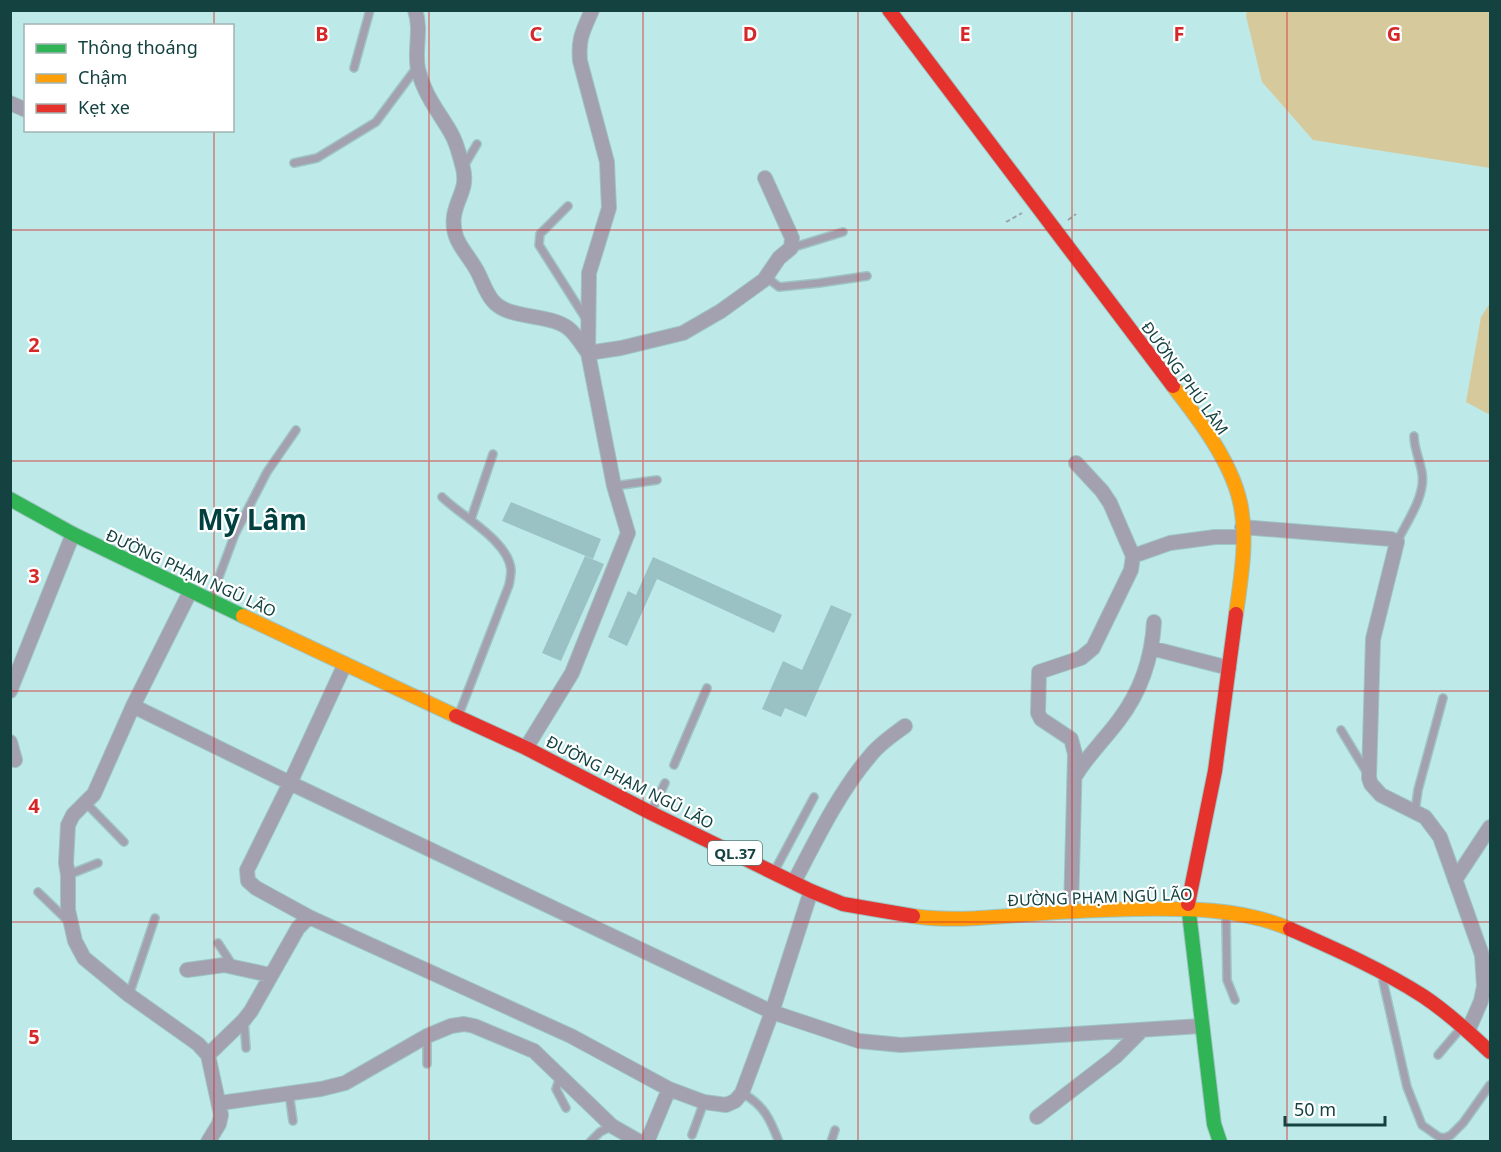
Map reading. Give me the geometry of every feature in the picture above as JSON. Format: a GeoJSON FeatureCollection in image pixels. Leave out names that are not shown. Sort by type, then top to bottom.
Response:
{"type":"FeatureCollection","features":[{"type":"Feature","properties":{"kind":"main road","name":"ĐƯỜNG PHÚ LÂM"},"geometry":{"type":"LineString","coordinates":[[889,10],[1204,427],[1227,469],[1240,502],[1243,532],[1242,571],[1215,771],[1187,908],[1214,1124],[1220,1142]]}},
{"type":"Feature","properties":{"kind":"main road","name":"ĐƯỜNG PHẠM NGŨ LÃO"},"geometry":{"type":"LineString","coordinates":[[10,498],[73,534],[190,592],[526,748],[651,813],[811,891],[843,904],[928,918],[986,918],[1071,911],[1187,908],[1226,912],[1281,926],[1381,972],[1423,996],[1466,1029],[1491,1052]]}},
{"type":"Feature","properties":{"kind":"street"},"geometry":{"type":"LineString","coordinates":[[415,10],[419,30],[417,67],[436,112],[452,135],[463,169],[465,182],[454,214],[454,230],[460,249],[475,267],[492,300],[501,309],[557,322],[569,329],[588,353]]}},
{"type":"Feature","properties":{"kind":"street"},"geometry":{"type":"LineString","coordinates":[[526,748],[572,673],[628,533],[614,486],[588,353],[589,273],[609,208],[607,162],[580,61],[580,36],[592,10]]}},
{"type":"Feature","properties":{"kind":"street"},"geometry":{"type":"LineString","coordinates":[[10,103],[24,109]]}},
{"type":"Feature","properties":{"kind":"street"},"geometry":{"type":"LineString","coordinates":[[588,353],[621,348],[683,333],[721,311],[768,276],[779,258],[790,248],[792,238],[765,178]]}},
{"type":"Feature","properties":{"kind":"street"},"geometry":{"type":"LineString","coordinates":[[1071,911],[1075,754],[1071,739],[1046,723],[1038,713],[1039,672],[1080,658],[1093,648],[1131,570],[1133,556],[1110,503],[1076,463]]}},
{"type":"Feature","properties":{"kind":"street"},"geometry":{"type":"LineString","coordinates":[[1133,556],[1170,543],[1243,532],[1391,539],[1397,542],[1373,639],[1369,778],[1371,784],[1381,795],[1425,817],[1440,837],[1482,956],[1484,976],[1481,1001],[1466,1029]]}},
{"type":"Feature","properties":{"kind":"street"},"geometry":{"type":"LineString","coordinates":[[10,691],[15,668],[73,534]]}},
{"type":"Feature","properties":{"kind":"street"},"geometry":{"type":"LineString","coordinates":[[190,592],[133,706],[94,794],[73,815],[68,825],[66,863],[70,923],[75,941],[84,958],[129,995],[198,1044],[208,1055],[220,1103],[220,1120],[208,1142]]}},
{"type":"Feature","properties":{"kind":"street"},"geometry":{"type":"LineString","coordinates":[[1075,776],[1086,757],[1120,719],[1140,686],[1151,648],[1154,622]]}},
{"type":"Feature","properties":{"kind":"street"},"geometry":{"type":"LineString","coordinates":[[1151,648],[1229,668]]}},
{"type":"Feature","properties":{"kind":"street"},"geometry":{"type":"LineString","coordinates":[[345,664],[247,870],[248,881],[256,888],[309,917],[571,1036],[669,1089],[704,1102],[726,1105],[735,1101],[742,1093],[772,1012],[811,891]]}},
{"type":"Feature","properties":{"kind":"street"},"geometry":{"type":"LineString","coordinates":[[133,706],[772,1012],[859,1041],[901,1046],[1201,1026]]}},
{"type":"Feature","properties":{"kind":"street"},"geometry":{"type":"LineString","coordinates":[[794,882],[823,828],[858,771],[871,754],[905,726]]}},
{"type":"Feature","properties":{"kind":"street"},"geometry":{"type":"LineString","coordinates":[[10,742],[15,760]]}},
{"type":"Feature","properties":{"kind":"street"},"geometry":{"type":"LineString","coordinates":[[1455,880],[1491,827]]}},
{"type":"Feature","properties":{"kind":"street"},"geometry":{"type":"LineString","coordinates":[[208,1055],[251,1011],[298,928],[309,917]]}},
{"type":"Feature","properties":{"kind":"street"},"geometry":{"type":"LineString","coordinates":[[187,970],[224,964],[270,975]]}},
{"type":"Feature","properties":{"kind":"street"},"geometry":{"type":"LineString","coordinates":[[220,1103],[345,1083],[427,1036],[451,1026],[464,1024],[534,1051],[612,1126],[640,1142]]}},
{"type":"Feature","properties":{"kind":"street"},"geometry":{"type":"LineString","coordinates":[[1037,1117],[1115,1057],[1142,1030]]}},
{"type":"Feature","properties":{"kind":"street"},"geometry":{"type":"LineString","coordinates":[[647,1142],[669,1089]]}},
{"type":"Feature","properties":{"kind":"lane"},"geometry":{"type":"LineString","coordinates":[[354,68],[369,10]]}},
{"type":"Feature","properties":{"kind":"lane"},"geometry":{"type":"LineString","coordinates":[[294,163],[317,158],[376,122],[417,67]]}},
{"type":"Feature","properties":{"kind":"lane"},"geometry":{"type":"LineString","coordinates":[[463,169],[477,144]]}},
{"type":"Feature","properties":{"kind":"lane"},"geometry":{"type":"LineString","coordinates":[[568,206],[540,234],[539,245],[588,324]]}},
{"type":"Feature","properties":{"kind":"lane"},"geometry":{"type":"LineString","coordinates":[[790,248],[843,232]]}},
{"type":"Feature","properties":{"kind":"lane"},"geometry":{"type":"LineString","coordinates":[[768,276],[779,286],[819,284],[867,276]]}},
{"type":"Feature","properties":{"kind":"lane"},"geometry":{"type":"LineString","coordinates":[[210,600],[235,534],[267,472],[296,430]]}},
{"type":"Feature","properties":{"kind":"lane"},"geometry":{"type":"LineString","coordinates":[[1397,542],[1420,491],[1423,475],[1414,446],[1414,436]]}},
{"type":"Feature","properties":{"kind":"lane"},"geometry":{"type":"LineString","coordinates":[[471,519],[494,454]]}},
{"type":"Feature","properties":{"kind":"lane"},"geometry":{"type":"LineString","coordinates":[[614,486],[657,480]]}},
{"type":"Feature","properties":{"kind":"lane"},"geometry":{"type":"LineString","coordinates":[[442,498],[471,519],[503,552],[511,568],[509,585],[458,717]]}},
{"type":"Feature","properties":{"kind":"lane"},"geometry":{"type":"LineString","coordinates":[[674,765],[707,688]]}},
{"type":"Feature","properties":{"kind":"lane"},"geometry":{"type":"LineString","coordinates":[[1415,811],[1418,790],[1443,698]]}},
{"type":"Feature","properties":{"kind":"lane"},"geometry":{"type":"LineString","coordinates":[[1341,730],[1369,778]]}},
{"type":"Feature","properties":{"kind":"lane"},"geometry":{"type":"LineString","coordinates":[[651,813],[665,783]]}},
{"type":"Feature","properties":{"kind":"lane"},"geometry":{"type":"LineString","coordinates":[[774,872],[814,797]]}},
{"type":"Feature","properties":{"kind":"lane"},"geometry":{"type":"LineString","coordinates":[[86,803],[124,842]]}},
{"type":"Feature","properties":{"kind":"lane"},"geometry":{"type":"LineString","coordinates":[[68,875],[98,863]]}},
{"type":"Feature","properties":{"kind":"lane"},"geometry":{"type":"LineString","coordinates":[[39,892],[70,923]]}},
{"type":"Feature","properties":{"kind":"lane"},"geometry":{"type":"LineString","coordinates":[[1226,912],[1226,969],[1234,1000]]}},
{"type":"Feature","properties":{"kind":"lane"},"geometry":{"type":"LineString","coordinates":[[129,995],[155,918]]}},
{"type":"Feature","properties":{"kind":"lane"},"geometry":{"type":"LineString","coordinates":[[218,943],[233,966]]}},
{"type":"Feature","properties":{"kind":"lane"},"geometry":{"type":"LineString","coordinates":[[1381,972],[1407,1087],[1422,1125],[1439,1137],[1445,1138],[1451,1135],[1463,1123],[1491,1085]]}},
{"type":"Feature","properties":{"kind":"lane"},"geometry":{"type":"LineString","coordinates":[[244,1020],[246,1048]]}},
{"type":"Feature","properties":{"kind":"lane"},"geometry":{"type":"LineString","coordinates":[[1438,1054],[1466,1029]]}},
{"type":"Feature","properties":{"kind":"lane"},"geometry":{"type":"LineString","coordinates":[[427,1036],[428,1064]]}},
{"type":"Feature","properties":{"kind":"lane"},"geometry":{"type":"LineString","coordinates":[[560,1077],[556,1089],[566,1108]]}},
{"type":"Feature","properties":{"kind":"lane"},"geometry":{"type":"LineString","coordinates":[[289,1093],[293,1121]]}},
{"type":"Feature","properties":{"kind":"lane"},"geometry":{"type":"LineString","coordinates":[[742,1093],[755,1100],[766,1112],[779,1142]]}},
{"type":"Feature","properties":{"kind":"lane"},"geometry":{"type":"LineString","coordinates":[[692,1135],[704,1102]]}},
{"type":"Feature","properties":{"kind":"lane"},"geometry":{"type":"LineString","coordinates":[[590,1142],[600,1132],[612,1126]]}},
{"type":"Feature","properties":{"kind":"lane"},"geometry":{"type":"LineString","coordinates":[[831,1142],[835,1130]]}},
{"type":"Feature","properties":{"kind":"path"},"geometry":{"type":"LineString","coordinates":[[1006,222],[1035,206]]}},
{"type":"Feature","properties":{"kind":"shaded area"},"geometry":{"type":"Polygon","coordinates":[[[1247,11],[1490,11],[1490,168],[1313,140],[1262,82],[1246,16],[1247,11]]]}},
{"type":"Feature","properties":{"kind":"shaded area"},"geometry":{"type":"Polygon","coordinates":[[[1490,303],[1490,415],[1466,402],[1481,317],[1490,303]]]}},
{"type":"Feature","properties":{"kind":"building"},"geometry":{"type":"Polygon","coordinates":[[[511,502],[601,539],[593,559],[502,521],[511,502]]]}},
{"type":"Feature","properties":{"kind":"building"},"geometry":{"type":"Polygon","coordinates":[[[585,556],[604,564],[561,661],[542,653],[585,556]]]}},
{"type":"Feature","properties":{"kind":"building"},"geometry":{"type":"Polygon","coordinates":[[[653,557],[782,615],[774,633],[657,579],[627,646],[608,637],[628,591],[636,595],[653,557]]]}},
{"type":"Feature","properties":{"kind":"building"},"geometry":{"type":"Polygon","coordinates":[[[831,605],[852,614],[806,717],[785,708],[781,717],[762,709],[783,661],[802,670],[831,605]]]}},
{"type":"Feature","properties":{"kind":"traffic: fast"},"geometry":{"type":"LineString","coordinates":[[10,499],[73,534],[243,616]]}},
{"type":"Feature","properties":{"kind":"traffic: fast"},"geometry":{"type":"LineString","coordinates":[[1188,904],[1214,1124],[1220,1142]]}},
{"type":"Feature","properties":{"kind":"traffic: slow"},"geometry":{"type":"LineString","coordinates":[[1173,386],[1203,426],[1236,487],[1242,516],[1244,544],[1236,614]]}},
{"type":"Feature","properties":{"kind":"traffic: slow"},"geometry":{"type":"LineString","coordinates":[[243,616],[456,716]]}},
{"type":"Feature","properties":{"kind":"traffic: slow"},"geometry":{"type":"LineString","coordinates":[[913,916],[958,919],[1095,910],[1192,909],[1233,913],[1272,922],[1290,929]]}},
{"type":"Feature","properties":{"kind":"traffic: jam"},"geometry":{"type":"LineString","coordinates":[[889,10],[1173,386]]}},
{"type":"Feature","properties":{"kind":"traffic: jam"},"geometry":{"type":"LineString","coordinates":[[1188,904],[1215,771],[1236,614]]}},
{"type":"Feature","properties":{"kind":"traffic: jam"},"geometry":{"type":"LineString","coordinates":[[456,716],[526,748],[651,813],[811,891],[843,904],[913,916]]}},
{"type":"Feature","properties":{"kind":"traffic: jam"},"geometry":{"type":"LineString","coordinates":[[1290,929],[1358,960],[1407,986],[1449,1015],[1490,1052]]}},
{"type":"Feature","properties":{"kind":"district","name":"Mỹ Lâm"},"geometry":{"type":"Point","coordinates":[252,519]}}]}
